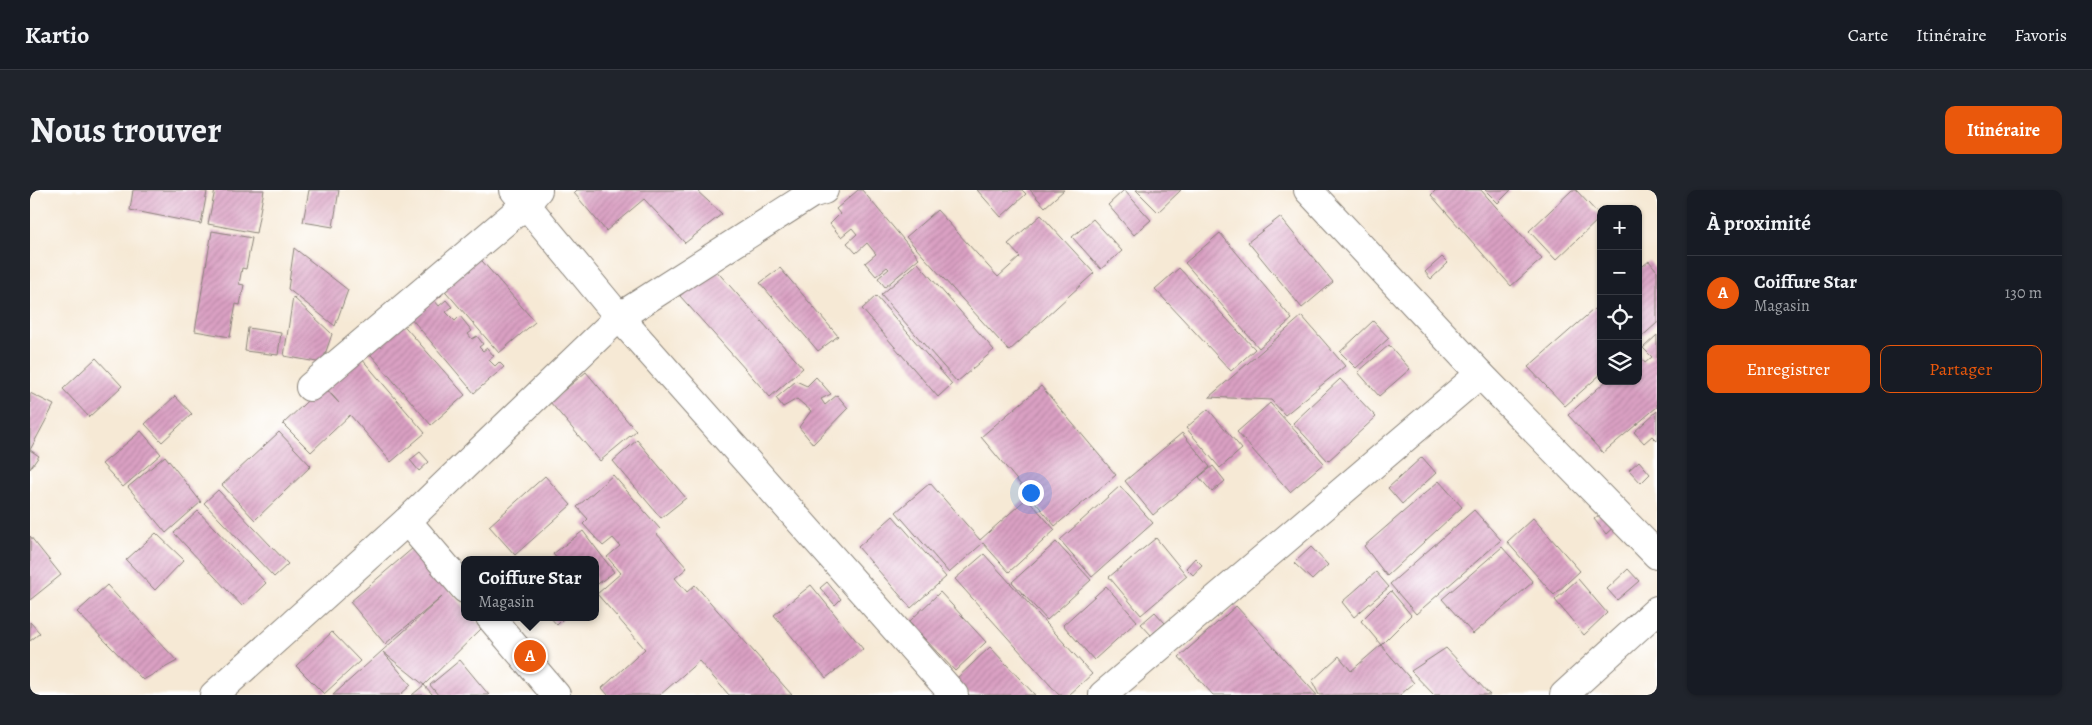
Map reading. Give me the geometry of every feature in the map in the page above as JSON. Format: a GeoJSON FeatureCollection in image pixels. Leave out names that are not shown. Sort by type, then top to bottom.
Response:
{"type":"FeatureCollection","features":[{"type":"Feature","properties":{"kind":"street"},"geometry":{"type":"LineString","coordinates":[[1308,190],[1480,374],[1657,554]]}},
{"type":"Feature","properties":{"kind":"street"},"geometry":{"type":"LineString","coordinates":[[214,695],[407,521],[619,317],[812,191]]}},
{"type":"Feature","properties":{"kind":"street"},"geometry":{"type":"LineString","coordinates":[[310,387],[526,195],[619,317],[954,695]]}},
{"type":"Feature","properties":{"kind":"street"},"geometry":{"type":"LineString","coordinates":[[1103,695],[1480,374]]}},
{"type":"Feature","properties":{"kind":"street"},"geometry":{"type":"LineString","coordinates":[[407,521],[461,583]]}},
{"type":"Feature","properties":{"kind":"street"},"geometry":{"type":"LineString","coordinates":[[1564,695],[1657,610]]}},
{"type":"Feature","properties":{"kind":"street"},"geometry":{"type":"LineString","coordinates":[[493,621],[556,695]]}},
{"type":"Feature","properties":{"kind":"building"},"geometry":{"type":"Polygon","coordinates":[[[133,190],[195,190],[207,192],[201,224],[130,210],[133,190]]]}},
{"type":"Feature","properties":{"kind":"building"},"geometry":{"type":"Polygon","coordinates":[[[215,190],[264,190],[256,233],[208,224],[215,190]]]}},
{"type":"Feature","properties":{"kind":"building"},"geometry":{"type":"Polygon","coordinates":[[[309,190],[339,190],[333,227],[303,222],[309,190]]]}},
{"type":"Feature","properties":{"kind":"building"},"geometry":{"type":"Polygon","coordinates":[[[577,190],[696,190],[722,214],[685,243],[644,199],[606,231],[574,193],[577,190]]]}},
{"type":"Feature","properties":{"kind":"building"},"geometry":{"type":"Polygon","coordinates":[[[858,190],[862,190],[919,258],[885,287],[878,278],[889,269],[887,267],[876,276],[865,263],[876,254],[867,243],[856,253],[847,243],[857,234],[852,228],[841,237],[830,224],[840,214],[836,209],[858,190]]]}},
{"type":"Feature","properties":{"kind":"building"},"geometry":{"type":"Polygon","coordinates":[[[977,190],[1022,190],[1026,194],[1001,217],[977,190]]]}},
{"type":"Feature","properties":{"kind":"building"},"geometry":{"type":"Polygon","coordinates":[[[1030,190],[1064,190],[1045,207],[1030,190]]]}},
{"type":"Feature","properties":{"kind":"building"},"geometry":{"type":"Polygon","coordinates":[[[1124,190],[1151,220],[1134,235],[1108,205],[1124,190]]]}},
{"type":"Feature","properties":{"kind":"building"},"geometry":{"type":"Polygon","coordinates":[[[1136,190],[1181,190],[1158,212],[1136,190]]]}},
{"type":"Feature","properties":{"kind":"building"},"geometry":{"type":"Polygon","coordinates":[[[1436,190],[1481,190],[1542,259],[1511,286],[1431,195],[1436,190]]]}},
{"type":"Feature","properties":{"kind":"building"},"geometry":{"type":"Polygon","coordinates":[[[1485,190],[1511,190],[1498,203],[1485,190]]]}},
{"type":"Feature","properties":{"kind":"building"},"geometry":{"type":"Polygon","coordinates":[[[1572,190],[1576,190],[1597,213],[1597,221],[1556,260],[1529,231],[1572,190]]]}},
{"type":"Feature","properties":{"kind":"building"},"geometry":{"type":"Polygon","coordinates":[[[937,210],[998,277],[1020,257],[1008,244],[1041,215],[1094,273],[1009,351],[906,237],[937,210]]]}},
{"type":"Feature","properties":{"kind":"building"},"geometry":{"type":"Polygon","coordinates":[[[1280,217],[1333,282],[1302,308],[1248,242],[1280,217]]]}},
{"type":"Feature","properties":{"kind":"building"},"geometry":{"type":"Polygon","coordinates":[[[1093,219],[1122,251],[1101,269],[1072,237],[1093,219]]]}},
{"type":"Feature","properties":{"kind":"building"},"geometry":{"type":"Polygon","coordinates":[[[212,231],[252,238],[246,269],[242,268],[239,284],[244,285],[240,305],[236,304],[230,337],[195,331],[212,231]]]}},
{"type":"Feature","properties":{"kind":"building"},"geometry":{"type":"Polygon","coordinates":[[[1220,233],[1292,319],[1259,348],[1185,263],[1220,233]]]}},
{"type":"Feature","properties":{"kind":"building"},"geometry":{"type":"Polygon","coordinates":[[[294,248],[348,290],[335,326],[288,289],[294,248]]]}},
{"type":"Feature","properties":{"kind":"building"},"geometry":{"type":"Polygon","coordinates":[[[476,254],[535,322],[499,353],[440,285],[476,254]]]}},
{"type":"Feature","properties":{"kind":"building"},"geometry":{"type":"Polygon","coordinates":[[[1442,257],[1448,263],[1431,279],[1425,272],[1442,257]]]}},
{"type":"Feature","properties":{"kind":"building"},"geometry":{"type":"Polygon","coordinates":[[[1649,261],[1657,271],[1657,323],[1642,336],[1642,295],[1642,267],[1649,261]]]}},
{"type":"Feature","properties":{"kind":"building"},"geometry":{"type":"Polygon","coordinates":[[[918,263],[994,350],[957,382],[881,295],[918,263]]]}},
{"type":"Feature","properties":{"kind":"building"},"geometry":{"type":"Polygon","coordinates":[[[713,267],[803,368],[770,397],[680,296],[713,267]]]}},
{"type":"Feature","properties":{"kind":"building"},"geometry":{"type":"Polygon","coordinates":[[[780,268],[838,336],[818,351],[760,283],[780,268]]]}},
{"type":"Feature","properties":{"kind":"building"},"geometry":{"type":"Polygon","coordinates":[[[1179,268],[1255,349],[1231,371],[1155,289],[1179,268]]]}},
{"type":"Feature","properties":{"kind":"building"},"geometry":{"type":"Polygon","coordinates":[[[434,286],[442,295],[435,301],[439,306],[446,300],[452,307],[446,312],[455,321],[460,316],[472,331],[468,334],[472,339],[477,336],[483,344],[479,347],[483,351],[487,348],[494,356],[489,360],[495,366],[499,362],[504,367],[474,393],[405,311],[434,286]]]}},
{"type":"Feature","properties":{"kind":"building"},"geometry":{"type":"Polygon","coordinates":[[[876,296],[952,384],[938,397],[862,309],[876,296]]]}},
{"type":"Feature","properties":{"kind":"building"},"geometry":{"type":"Polygon","coordinates":[[[293,297],[332,334],[322,363],[284,356],[293,297]]]}},
{"type":"Feature","properties":{"kind":"building"},"geometry":{"type":"Polygon","coordinates":[[[1597,307],[1597,378],[1565,406],[1528,367],[1597,307]]]}},
{"type":"Feature","properties":{"kind":"building"},"geometry":{"type":"Polygon","coordinates":[[[1302,316],[1345,366],[1285,415],[1271,400],[1209,397],[1302,316]]]}},
{"type":"Feature","properties":{"kind":"building"},"geometry":{"type":"Polygon","coordinates":[[[399,320],[465,395],[431,425],[366,349],[399,320]]]}},
{"type":"Feature","properties":{"kind":"building"},"geometry":{"type":"Polygon","coordinates":[[[1373,321],[1389,338],[1356,368],[1340,352],[1373,321]]]}},
{"type":"Feature","properties":{"kind":"building"},"geometry":{"type":"Polygon","coordinates":[[[248,328],[281,333],[278,355],[245,351],[248,328]]]}},
{"type":"Feature","properties":{"kind":"building"},"geometry":{"type":"Polygon","coordinates":[[[1657,335],[1657,407],[1603,453],[1568,415],[1602,385],[1642,385],[1642,359],[1645,363],[1652,357],[1643,348],[1657,335]]]}},
{"type":"Feature","properties":{"kind":"building"},"geometry":{"type":"Polygon","coordinates":[[[1389,345],[1410,369],[1379,396],[1358,372],[1389,345]]]}},
{"type":"Feature","properties":{"kind":"building"},"geometry":{"type":"Polygon","coordinates":[[[96,358],[122,386],[89,417],[63,389],[96,358]]]}},
{"type":"Feature","properties":{"kind":"building"},"geometry":{"type":"Polygon","coordinates":[[[361,358],[425,433],[391,462],[350,415],[311,452],[283,424],[323,386],[339,403],[326,388],[361,358]]]}},
{"type":"Feature","properties":{"kind":"building"},"geometry":{"type":"Polygon","coordinates":[[[586,372],[636,431],[600,461],[550,402],[586,372]]]}},
{"type":"Feature","properties":{"kind":"building"},"geometry":{"type":"Polygon","coordinates":[[[816,377],[831,394],[821,399],[825,405],[837,395],[848,408],[813,444],[799,427],[811,411],[797,399],[783,407],[776,398],[796,381],[807,386],[816,377]]]}},
{"type":"Feature","properties":{"kind":"building"},"geometry":{"type":"Polygon","coordinates":[[[1340,379],[1376,417],[1328,461],[1293,423],[1340,379]]]}},
{"type":"Feature","properties":{"kind":"building"},"geometry":{"type":"Polygon","coordinates":[[[1041,386],[1116,475],[1055,526],[981,437],[1041,386]]]}},
{"type":"Feature","properties":{"kind":"building"},"geometry":{"type":"Polygon","coordinates":[[[30,393],[54,405],[30,450],[30,393]]]}},
{"type":"Feature","properties":{"kind":"building"},"geometry":{"type":"Polygon","coordinates":[[[175,396],[192,414],[162,442],[145,424],[175,396]]]}},
{"type":"Feature","properties":{"kind":"building"},"geometry":{"type":"Polygon","coordinates":[[[1270,403],[1324,463],[1290,492],[1237,432],[1270,403]]]}},
{"type":"Feature","properties":{"kind":"building"},"geometry":{"type":"Polygon","coordinates":[[[1208,409],[1242,449],[1220,468],[1186,428],[1208,409]]]}},
{"type":"Feature","properties":{"kind":"building"},"geometry":{"type":"Polygon","coordinates":[[[1657,411],[1657,441],[1652,436],[1644,443],[1634,432],[1657,411]]]}},
{"type":"Feature","properties":{"kind":"building"},"geometry":{"type":"Polygon","coordinates":[[[141,431],[161,454],[123,487],[102,464],[141,431]]]}},
{"type":"Feature","properties":{"kind":"building"},"geometry":{"type":"Polygon","coordinates":[[[279,432],[311,466],[255,520],[222,485],[279,432]]]}},
{"type":"Feature","properties":{"kind":"building"},"geometry":{"type":"Polygon","coordinates":[[[1182,433],[1210,467],[1153,515],[1125,481],[1182,433]]]}},
{"type":"Feature","properties":{"kind":"building"},"geometry":{"type":"Polygon","coordinates":[[[637,440],[686,498],[661,518],[613,461],[637,440]]]}},
{"type":"Feature","properties":{"kind":"building"},"geometry":{"type":"Polygon","coordinates":[[[30,450],[39,456],[30,469],[30,450]]]}},
{"type":"Feature","properties":{"kind":"building"},"geometry":{"type":"Polygon","coordinates":[[[420,452],[429,462],[419,471],[410,460],[420,452]]]}},
{"type":"Feature","properties":{"kind":"building"},"geometry":{"type":"Polygon","coordinates":[[[165,456],[201,502],[166,533],[128,487],[165,456]]]}},
{"type":"Feature","properties":{"kind":"building"},"geometry":{"type":"Polygon","coordinates":[[[1422,457],[1436,473],[1402,504],[1388,488],[1422,457]]]}},
{"type":"Feature","properties":{"kind":"building"},"geometry":{"type":"Polygon","coordinates":[[[1639,461],[1650,474],[1641,483],[1629,470],[1639,461]]]}},
{"type":"Feature","properties":{"kind":"building"},"geometry":{"type":"Polygon","coordinates":[[[1213,466],[1225,481],[1212,492],[1199,477],[1213,466]]]}},
{"type":"Feature","properties":{"kind":"building"},"geometry":{"type":"Polygon","coordinates":[[[613,475],[660,529],[656,533],[687,568],[675,578],[687,592],[695,585],[792,695],[729,695],[699,661],[660,695],[608,695],[602,688],[645,649],[599,596],[599,592],[621,573],[607,557],[620,546],[613,538],[603,546],[583,524],[588,519],[577,507],[613,475]]]}},
{"type":"Feature","properties":{"kind":"building"},"geometry":{"type":"Polygon","coordinates":[[[545,476],[571,505],[515,555],[489,526],[545,476]]]}},
{"type":"Feature","properties":{"kind":"building"},"geometry":{"type":"Polygon","coordinates":[[[1439,481],[1462,507],[1387,576],[1364,546],[1439,481]]]}},
{"type":"Feature","properties":{"kind":"building"},"geometry":{"type":"Polygon","coordinates":[[[930,483],[980,540],[1027,498],[1055,530],[1009,572],[983,543],[949,573],[896,512],[930,483]]]}},
{"type":"Feature","properties":{"kind":"building"},"geometry":{"type":"Polygon","coordinates":[[[1120,486],[1153,523],[1092,577],[1060,540],[1120,486]]]}},
{"type":"Feature","properties":{"kind":"building"},"geometry":{"type":"Polygon","coordinates":[[[218,490],[288,564],[274,577],[204,503],[218,490]]]}},
{"type":"Feature","properties":{"kind":"building"},"geometry":{"type":"Polygon","coordinates":[[[1474,510],[1501,540],[1416,614],[1390,584],[1474,510]]]}},
{"type":"Feature","properties":{"kind":"building"},"geometry":{"type":"Polygon","coordinates":[[[198,511],[266,583],[242,606],[174,533],[198,511]]]}},
{"type":"Feature","properties":{"kind":"building"},"geometry":{"type":"Polygon","coordinates":[[[1604,511],[1616,525],[1606,534],[1594,519],[1604,511]]]}},
{"type":"Feature","properties":{"kind":"building"},"geometry":{"type":"Polygon","coordinates":[[[893,516],[946,577],[911,608],[858,547],[893,516]]]}},
{"type":"Feature","properties":{"kind":"building"},"geometry":{"type":"Polygon","coordinates":[[[1533,518],[1580,571],[1554,595],[1507,542],[1533,518]]]}},
{"type":"Feature","properties":{"kind":"building"},"geometry":{"type":"Polygon","coordinates":[[[583,531],[614,572],[599,583],[599,556],[555,556],[553,554],[583,531]]]}},
{"type":"Feature","properties":{"kind":"building"},"geometry":{"type":"Polygon","coordinates":[[[156,533],[184,560],[155,590],[126,560],[156,533]]]}},
{"type":"Feature","properties":{"kind":"building"},"geometry":{"type":"Polygon","coordinates":[[[30,536],[61,575],[30,600],[30,536]]]}},
{"type":"Feature","properties":{"kind":"building"},"geometry":{"type":"Polygon","coordinates":[[[1156,538],[1187,576],[1141,615],[1109,577],[1156,538]]]}},
{"type":"Feature","properties":{"kind":"building"},"geometry":{"type":"Polygon","coordinates":[[[1056,542],[1091,580],[1047,620],[1012,582],[1056,542]]]}},
{"type":"Feature","properties":{"kind":"building"},"geometry":{"type":"Polygon","coordinates":[[[1311,547],[1328,565],[1312,580],[1294,563],[1311,547]]]}},
{"type":"Feature","properties":{"kind":"building"},"geometry":{"type":"Polygon","coordinates":[[[1502,547],[1533,582],[1473,634],[1442,599],[1502,547]]]}},
{"type":"Feature","properties":{"kind":"building"},"geometry":{"type":"Polygon","coordinates":[[[413,548],[461,603],[461,621],[476,621],[482,628],[424,685],[383,652],[411,685],[400,695],[333,695],[442,597],[385,644],[350,602],[413,548]]]}},
{"type":"Feature","properties":{"kind":"building"},"geometry":{"type":"Polygon","coordinates":[[[984,554],[1092,674],[1069,695],[1059,695],[955,579],[984,554]]]}},
{"type":"Feature","properties":{"kind":"building"},"geometry":{"type":"Polygon","coordinates":[[[1195,558],[1202,565],[1193,575],[1186,568],[1195,558]]]}},
{"type":"Feature","properties":{"kind":"building"},"geometry":{"type":"Polygon","coordinates":[[[1628,569],[1639,581],[1617,600],[1607,589],[1628,569]]]}},
{"type":"Feature","properties":{"kind":"building"},"geometry":{"type":"Polygon","coordinates":[[[1376,572],[1389,587],[1354,617],[1342,602],[1376,572]]]}},
{"type":"Feature","properties":{"kind":"building"},"geometry":{"type":"Polygon","coordinates":[[[1578,579],[1607,613],[1584,635],[1555,600],[1578,579]]]}},
{"type":"Feature","properties":{"kind":"building"},"geometry":{"type":"Polygon","coordinates":[[[827,582],[841,599],[835,605],[820,588],[827,582]]]}},
{"type":"Feature","properties":{"kind":"building"},"geometry":{"type":"Polygon","coordinates":[[[107,585],[177,661],[143,680],[77,612],[107,585]]]}},
{"type":"Feature","properties":{"kind":"building"},"geometry":{"type":"Polygon","coordinates":[[[811,585],[863,649],[826,678],[774,615],[811,585]]]}},
{"type":"Feature","properties":{"kind":"building"},"geometry":{"type":"Polygon","coordinates":[[[1106,586],[1137,621],[1094,660],[1063,625],[1106,586]]]}},
{"type":"Feature","properties":{"kind":"building"},"geometry":{"type":"Polygon","coordinates":[[[1391,591],[1411,615],[1381,645],[1361,621],[1391,591]]]}},
{"type":"Feature","properties":{"kind":"building"},"geometry":{"type":"Polygon","coordinates":[[[940,592],[986,642],[955,671],[909,622],[940,592]]]}},
{"type":"Feature","properties":{"kind":"building"},"geometry":{"type":"Polygon","coordinates":[[[1236,606],[1317,695],[1213,695],[1179,657],[1236,606]]]}},
{"type":"Feature","properties":{"kind":"building"},"geometry":{"type":"Polygon","coordinates":[[[1155,612],[1165,623],[1151,635],[1141,624],[1155,612]]]}},
{"type":"Feature","properties":{"kind":"building"},"geometry":{"type":"Polygon","coordinates":[[[30,622],[40,633],[30,641],[30,622]]]}},
{"type":"Feature","properties":{"kind":"building"},"geometry":{"type":"Polygon","coordinates":[[[332,632],[360,661],[324,694],[296,666],[332,632]]]}},
{"type":"Feature","properties":{"kind":"building"},"geometry":{"type":"Polygon","coordinates":[[[1381,645],[1414,683],[1400,695],[1319,695],[1312,681],[1339,656],[1351,671],[1381,645]]]}},
{"type":"Feature","properties":{"kind":"building"},"geometry":{"type":"Polygon","coordinates":[[[990,647],[1035,695],[969,695],[955,680],[990,647]]]}},
{"type":"Feature","properties":{"kind":"building"},"geometry":{"type":"Polygon","coordinates":[[[1446,648],[1490,695],[1434,695],[1411,671],[1446,648]]]}},
{"type":"Feature","properties":{"kind":"building"},"geometry":{"type":"Polygon","coordinates":[[[460,660],[489,695],[438,695],[430,685],[460,660]]]}},
{"type":"Feature","properties":{"kind":"building"},"geometry":{"type":"Polygon","coordinates":[[[424,685],[433,695],[412,695],[424,685]]]}},
{"type":"Feature","properties":{"kind":"place","name":"Coiffure Star"},"geometry":{"type":"Point","coordinates":[530,656]}}]}
